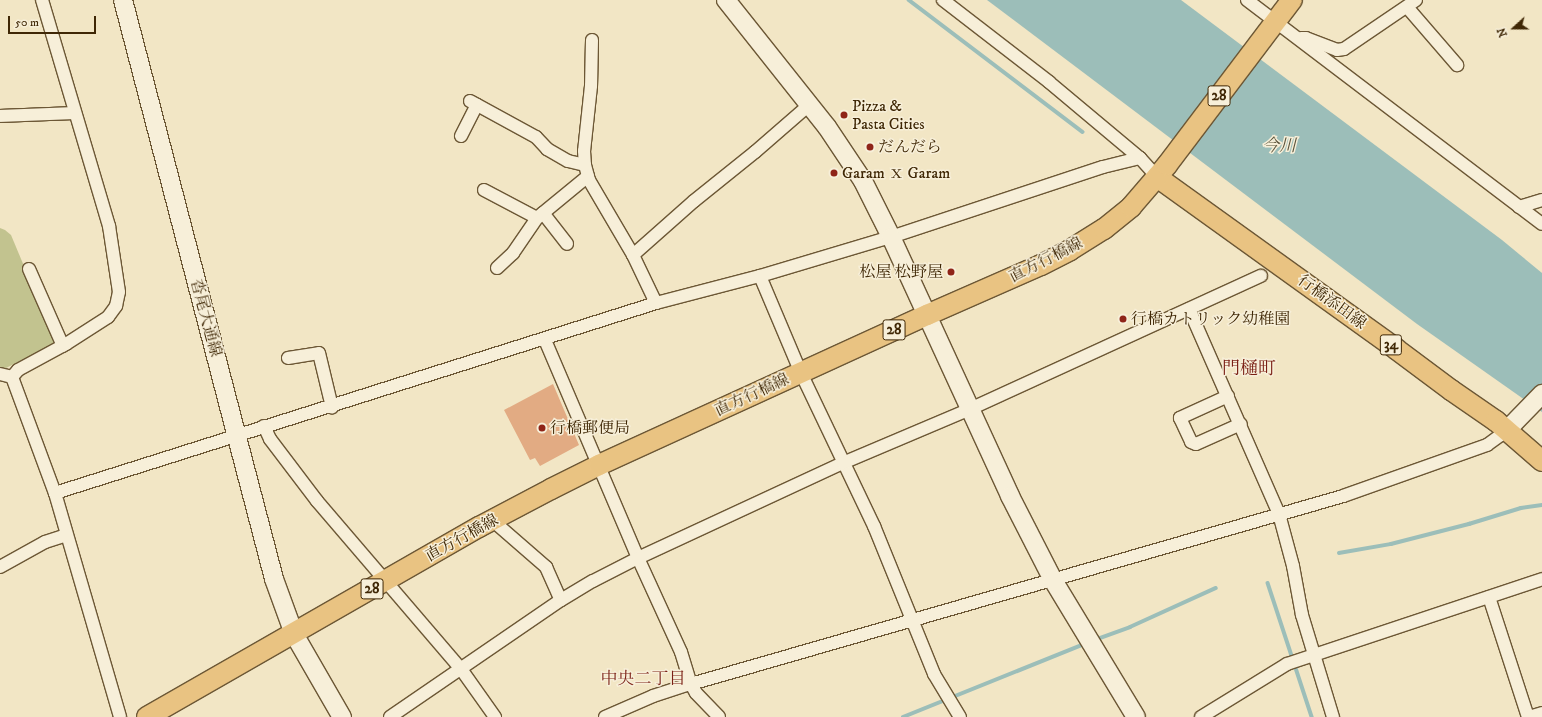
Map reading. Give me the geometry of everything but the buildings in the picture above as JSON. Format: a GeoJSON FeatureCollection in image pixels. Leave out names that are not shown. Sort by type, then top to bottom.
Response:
{"type":"FeatureCollection","features":[{"type":"Feature","properties":{"kind":"main road","name":"直方行橋線"},"geometry":{"type":"LineString","coordinates":[[147,717],[492,520],[599,465],[927,315],[1041,265],[1070,250],[1104,229],[1131,207],[1162,171],[1292,0]]}},
{"type":"Feature","properties":{"kind":"main road","name":"行橋添田線"},"geometry":{"type":"LineString","coordinates":[[1162,171],[1451,390],[1496,421],[1542,461]]}},
{"type":"Feature","properties":{"kind":"street"},"geometry":{"type":"LineString","coordinates":[[12,378],[18,370],[63,346],[108,318],[116,306],[119,292],[109,226],[42,0]]}},
{"type":"Feature","properties":{"kind":"street","name":"沓尾大通線"},"geometry":{"type":"LineString","coordinates":[[123,0],[274,579],[294,634],[342,717]]}},
{"type":"Feature","properties":{"kind":"street"},"geometry":{"type":"LineString","coordinates":[[726,0],[827,127],[863,181],[891,236],[1010,496],[1053,580],[1136,717]]}},
{"type":"Feature","properties":{"kind":"street"},"geometry":{"type":"LineString","coordinates":[[943,0],[1049,82],[1140,158],[1162,171]]}},
{"type":"Feature","properties":{"kind":"street"},"geometry":{"type":"LineString","coordinates":[[1247,0],[1273,25],[1296,37],[1542,224]]}},
{"type":"Feature","properties":{"kind":"street"},"geometry":{"type":"LineString","coordinates":[[1296,37],[1306,38],[1339,50],[1371,32],[1411,3],[1457,65]]}},
{"type":"Feature","properties":{"kind":"street"},"geometry":{"type":"LineString","coordinates":[[592,40],[591,86],[584,151],[586,171],[633,255],[656,303]]}},
{"type":"Feature","properties":{"kind":"street"},"geometry":{"type":"LineString","coordinates":[[461,136],[474,103],[536,137],[547,149],[586,171]]}},
{"type":"Feature","properties":{"kind":"street"},"geometry":{"type":"LineString","coordinates":[[633,255],[694,201],[755,152],[809,105]]}},
{"type":"Feature","properties":{"kind":"street"},"geometry":{"type":"LineString","coordinates":[[0,116],[75,113]]}},
{"type":"Feature","properties":{"kind":"street"},"geometry":{"type":"LineString","coordinates":[[54,493],[264,426],[332,407],[545,340],[656,303],[760,276],[891,236],[1096,170],[1140,158]]}},
{"type":"Feature","properties":{"kind":"street"},"geometry":{"type":"LineString","coordinates":[[497,268],[513,253],[540,216],[586,171]]}},
{"type":"Feature","properties":{"kind":"street"},"geometry":{"type":"LineString","coordinates":[[484,190],[540,216],[567,244]]}},
{"type":"Feature","properties":{"kind":"street"},"geometry":{"type":"LineString","coordinates":[[1519,207],[1542,200]]}},
{"type":"Feature","properties":{"kind":"street"},"geometry":{"type":"LineString","coordinates":[[29,269],[63,346]]}},
{"type":"Feature","properties":{"kind":"street"},"geometry":{"type":"LineString","coordinates":[[760,276],[801,373],[874,526],[934,674],[960,717]]}},
{"type":"Feature","properties":{"kind":"street"},"geometry":{"type":"LineString","coordinates":[[390,717],[561,600],[593,581],[638,558],[843,463],[970,408],[1261,276]]}},
{"type":"Feature","properties":{"kind":"street"},"geometry":{"type":"LineString","coordinates":[[1189,309],[1241,424],[1279,514],[1293,566],[1302,615],[1333,717]]}},
{"type":"Feature","properties":{"kind":"street"},"geometry":{"type":"LineString","coordinates":[[545,340],[638,558],[681,652],[691,684],[696,693],[719,717]]}},
{"type":"Feature","properties":{"kind":"street"},"geometry":{"type":"LineString","coordinates":[[288,358],[319,354],[332,407]]}},
{"type":"Feature","properties":{"kind":"street"},"geometry":{"type":"LineString","coordinates":[[0,374],[12,378]]}},
{"type":"Feature","properties":{"kind":"street"},"geometry":{"type":"LineString","coordinates":[[12,378],[54,493],[120,717]]}},
{"type":"Feature","properties":{"kind":"street"},"geometry":{"type":"LineString","coordinates":[[605,717],[653,696],[691,684],[1343,496],[1487,445],[1506,431],[1542,394]]}},
{"type":"Feature","properties":{"kind":"street"},"geometry":{"type":"LineString","coordinates":[[1228,396],[1180,418],[1191,442],[1196,444],[1241,424]]}},
{"type":"Feature","properties":{"kind":"street"},"geometry":{"type":"LineString","coordinates":[[264,426],[270,439],[317,501],[461,669],[495,717]]}},
{"type":"Feature","properties":{"kind":"street"},"geometry":{"type":"LineString","coordinates":[[492,520],[546,567],[561,600]]}},
{"type":"Feature","properties":{"kind":"street"},"geometry":{"type":"LineString","coordinates":[[0,567],[45,542],[66,535]]}},
{"type":"Feature","properties":{"kind":"street"},"geometry":{"type":"LineString","coordinates":[[1201,717],[1287,664],[1314,653],[1542,579]]}},
{"type":"Feature","properties":{"kind":"street"},"geometry":{"type":"LineString","coordinates":[[1489,597],[1529,717],[1542,713]]}},
{"type":"Feature","properties":{"kind":"green space"},"geometry":{"type":"Polygon","coordinates":[[[0,228],[11,235],[52,333],[54,344],[0,371],[0,228]]]}},
{"type":"Feature","properties":{"kind":"water","name":"今川"},"geometry":{"type":"Polygon","coordinates":[[[987,0],[1181,0],[1502,240],[1542,273],[1542,412],[1417,324],[987,0]]]}},
{"type":"Feature","properties":{"kind":"waterway"},"geometry":{"type":"LineString","coordinates":[[909,0],[1083,132]]}},
{"type":"Feature","properties":{"kind":"waterway"},"geometry":{"type":"LineString","coordinates":[[1339,553],[1391,544],[1469,524],[1521,508],[1542,505]]}},
{"type":"Feature","properties":{"kind":"waterway"},"geometry":{"type":"LineString","coordinates":[[1268,583],[1312,717]]}},
{"type":"Feature","properties":{"kind":"waterway"},"geometry":{"type":"LineString","coordinates":[[1095,640],[1130,627],[1216,588]]}},
{"type":"Feature","properties":{"kind":"waterway"},"geometry":{"type":"LineString","coordinates":[[903,717],[1085,644]]}},
{"type":"Feature","properties":{"kind":"place","name":"Pizza & Pasta Cities"},"geometry":{"type":"Point","coordinates":[844,115]}},
{"type":"Feature","properties":{"kind":"place","name":"だんだら"},"geometry":{"type":"Point","coordinates":[870,147]}},
{"type":"Feature","properties":{"kind":"place","name":"Garam ｘ Garam"},"geometry":{"type":"Point","coordinates":[834,173]}},
{"type":"Feature","properties":{"kind":"place","name":"松屋 松野屋"},"geometry":{"type":"Point","coordinates":[951,272]}},
{"type":"Feature","properties":{"kind":"place","name":"行橋カトリック幼稚園"},"geometry":{"type":"Point","coordinates":[1123,319]}},
{"type":"Feature","properties":{"kind":"place","name":"行橋郵便局"},"geometry":{"type":"Point","coordinates":[542,428]}},
{"type":"Feature","properties":{"kind":"district","name":"門樋町"},"geometry":{"type":"Point","coordinates":[1249,369]}},
{"type":"Feature","properties":{"kind":"district","name":"中央二丁目"},"geometry":{"type":"Point","coordinates":[643,680]}}]}
